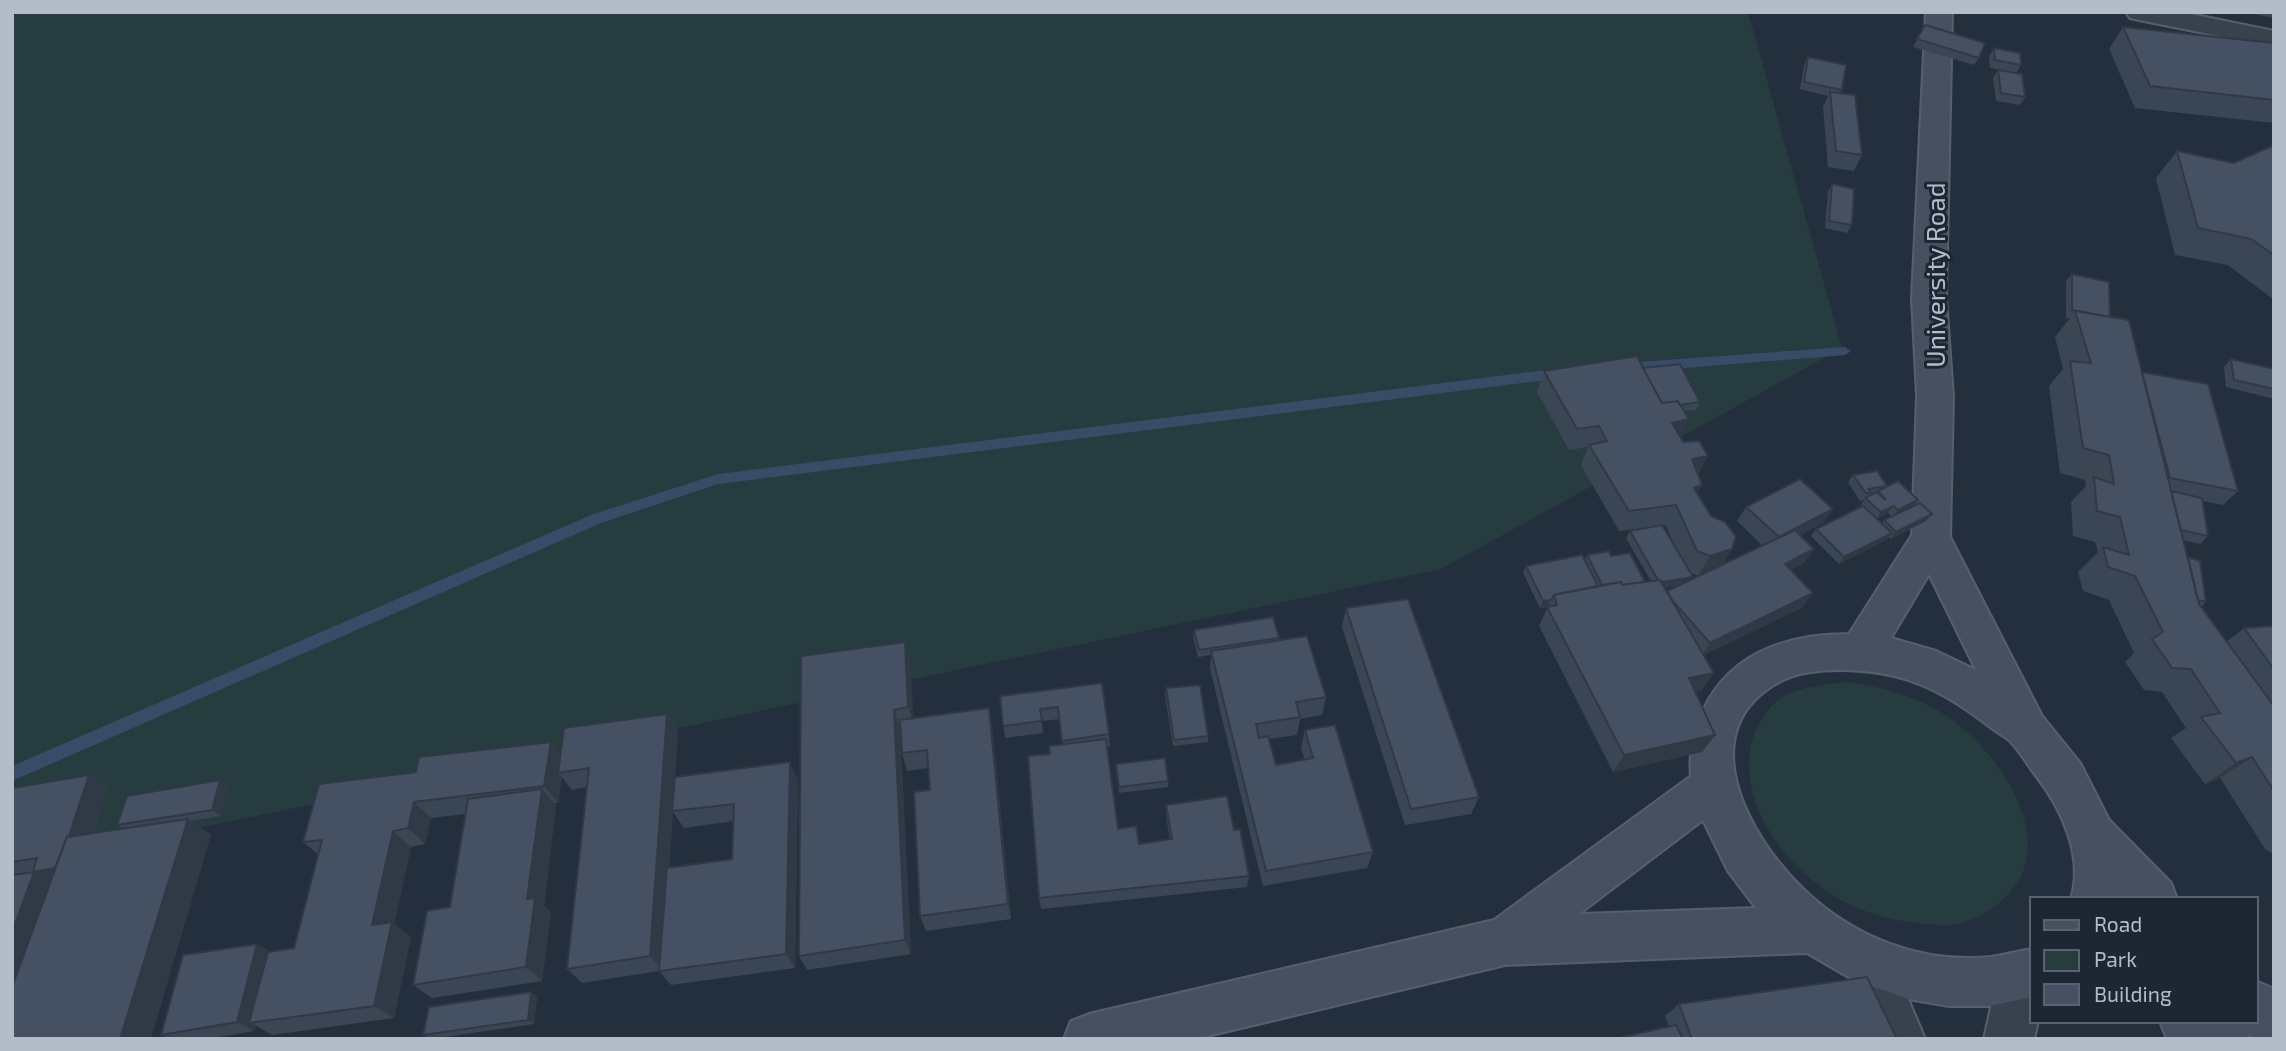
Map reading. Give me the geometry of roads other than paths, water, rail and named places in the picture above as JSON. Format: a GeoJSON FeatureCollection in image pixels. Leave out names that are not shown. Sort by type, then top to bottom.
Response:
{"type":"FeatureCollection","features":[{"type":"Feature","properties":{"kind":"main road","name":"University Road"},"geometry":{"type":"LineString","coordinates":[[1931,537],[1935,397],[1929,298],[1939,12]]}},
{"type":"Feature","properties":{"kind":"main road"},"geometry":{"type":"LineString","coordinates":[[1861,651],[1931,537]]}},
{"type":"Feature","properties":{"kind":"main road"},"geometry":{"type":"LineString","coordinates":[[1931,537],[2027,730],[2064,777],[2093,835],[2152,897]]}},
{"type":"Feature","properties":{"kind":"main road"},"geometry":{"type":"LineString","coordinates":[[2027,730],[1976,691],[1945,674],[1919,663],[1861,651],[1807,653],[1763,670],[1730,701],[1714,739],[1714,785],[1731,835],[1763,885],[1811,929],[1869,964],[1926,980],[1986,984],[2027,974]]}},
{"type":"Feature","properties":{"kind":"main road"},"geometry":{"type":"LineString","coordinates":[[1505,941],[1714,785]]}},
{"type":"Feature","properties":{"kind":"main road"},"geometry":{"type":"LineString","coordinates":[[2093,835],[2097,889],[2095,897]]}},
{"type":"Feature","properties":{"kind":"main road"},"geometry":{"type":"LineString","coordinates":[[1089,1039],[1505,941],[1811,929]]}},
{"type":"Feature","properties":{"kind":"main road"},"geometry":{"type":"LineString","coordinates":[[2258,1008],[2274,1025]]}},
{"type":"Feature","properties":{"kind":"main road"},"geometry":{"type":"LineString","coordinates":[[2189,1023],[2225,1039]]}},
{"type":"Feature","properties":{"kind":"street"},"geometry":{"type":"LineString","coordinates":[[2140,12],[2274,39]]}},
{"type":"Feature","properties":{"kind":"street"},"geometry":{"type":"LineString","coordinates":[[1869,964],[1900,1039]]}},
{"type":"Feature","properties":{"kind":"street"},"geometry":{"type":"LineString","coordinates":[[2009,1039],[2027,974]]}},
{"type":"Feature","properties":{"kind":"waterway"},"geometry":{"type":"LineString","coordinates":[[1624,368],[1845,351]]}},
{"type":"Feature","properties":{"kind":"waterway"},"geometry":{"type":"LineString","coordinates":[[12,774],[596,519],[718,479],[1562,373]]}}]}
